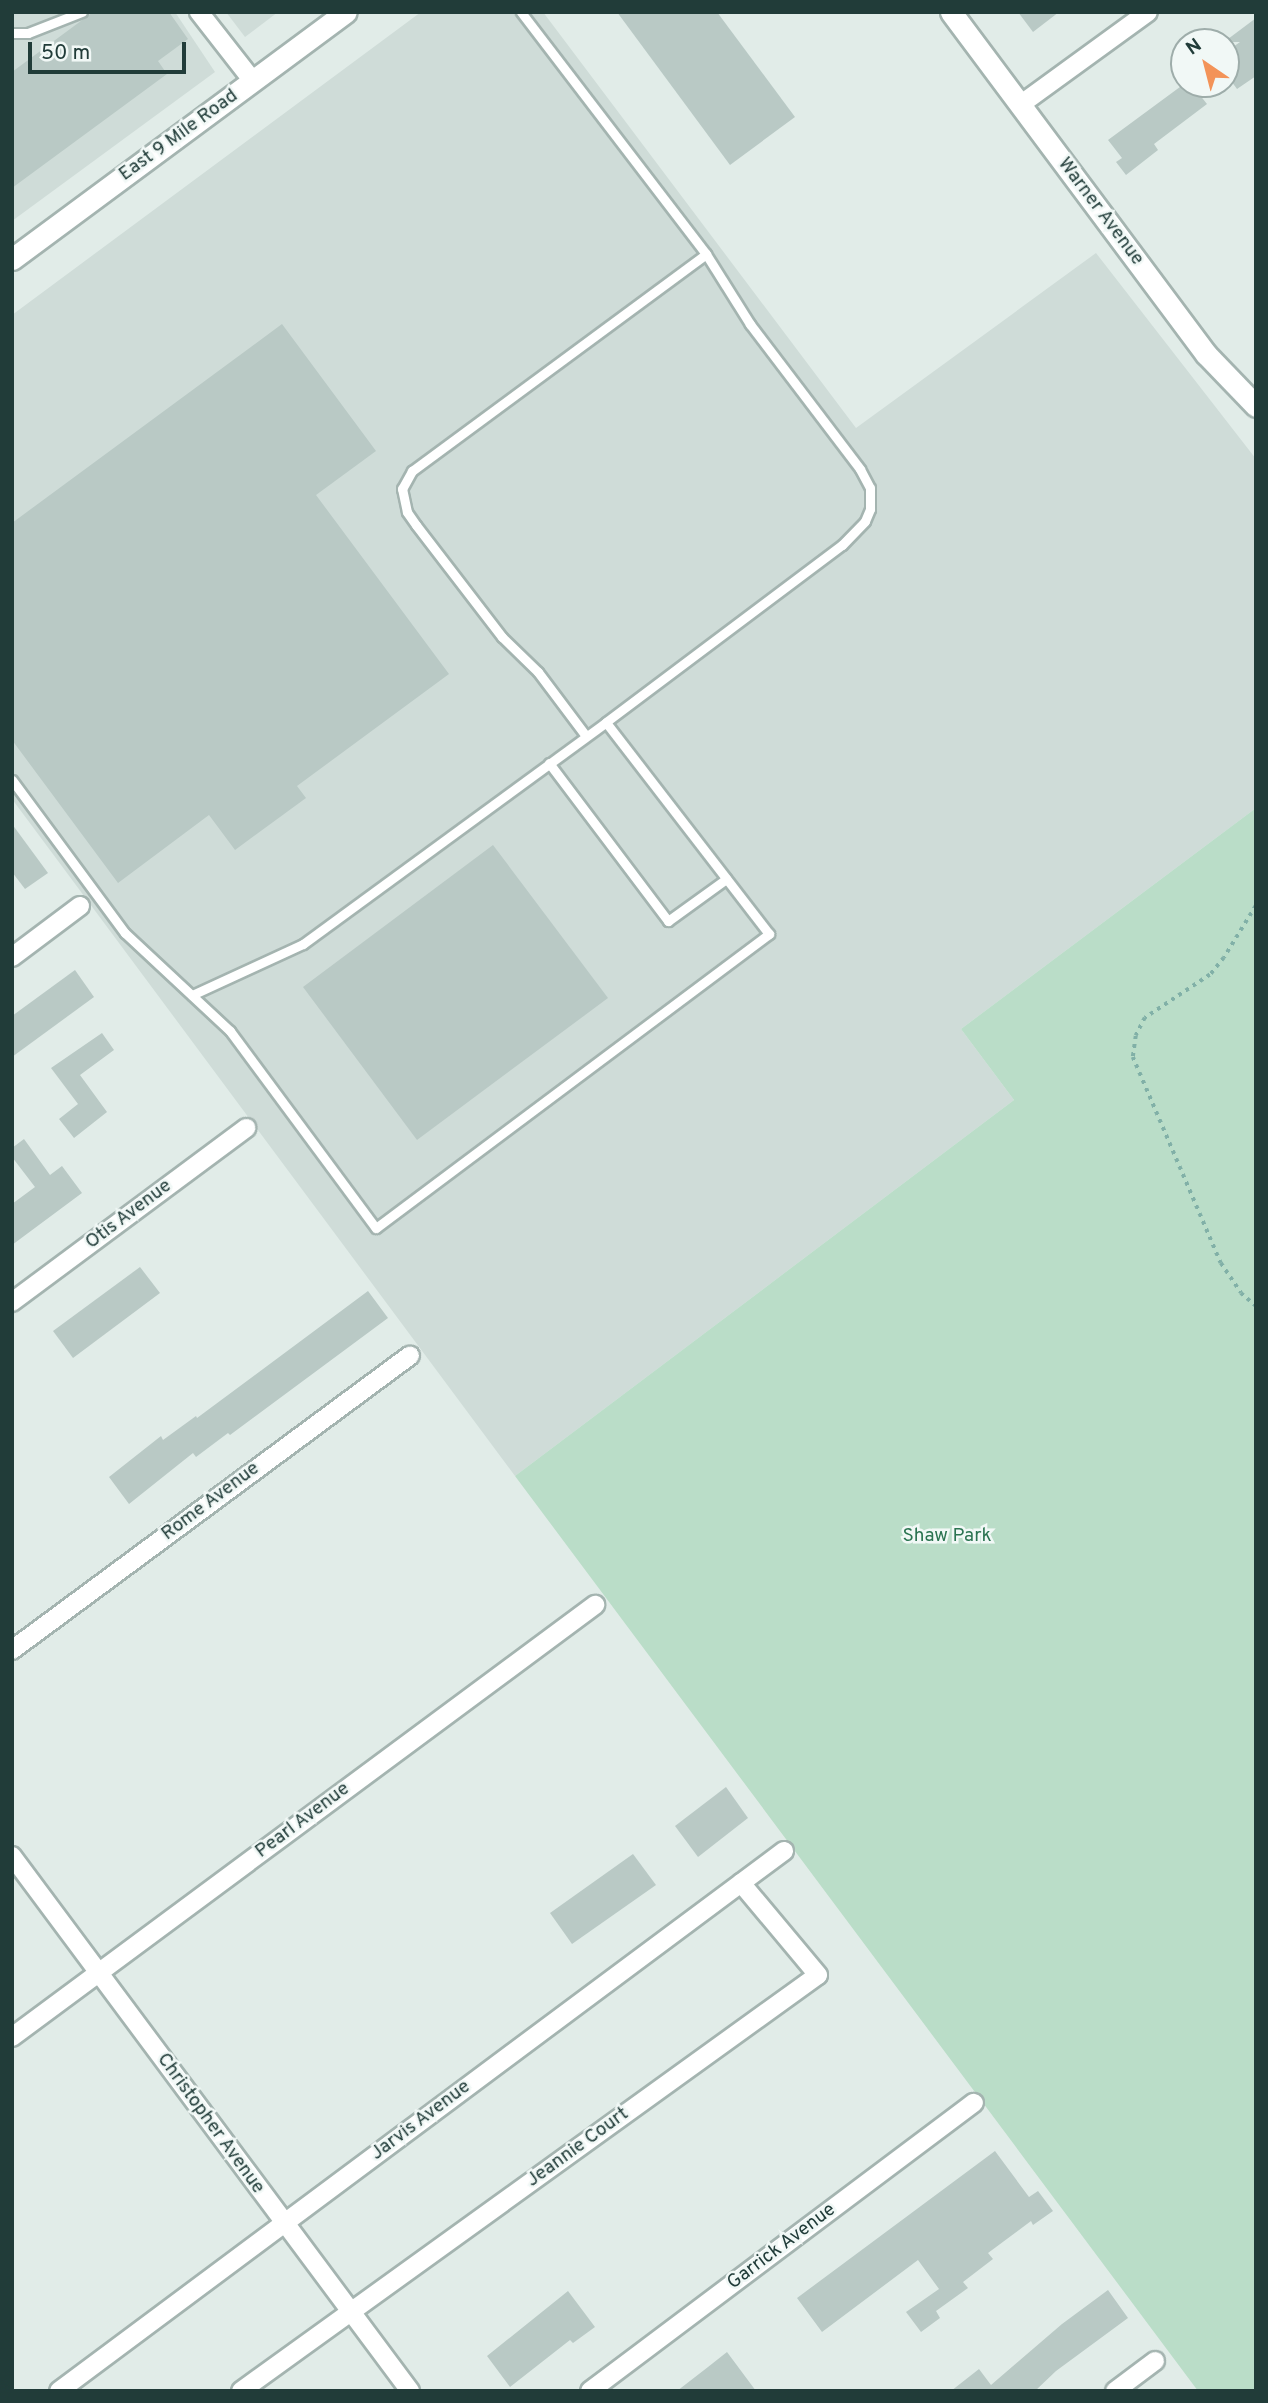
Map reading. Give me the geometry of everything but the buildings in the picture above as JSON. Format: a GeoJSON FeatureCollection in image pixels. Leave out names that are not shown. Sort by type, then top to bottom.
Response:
{"type":"FeatureCollection","features":[{"type":"Feature","properties":{"kind":"street"},"geometry":{"type":"LineString","coordinates":[[199,12],[253,81]]}},
{"type":"Feature","properties":{"kind":"street","name":"East 9 Mile Road"},"geometry":{"type":"LineString","coordinates":[[12,259],[346,12]]}},
{"type":"Feature","properties":{"kind":"street","name":"Warner Avenue"},"geometry":{"type":"LineString","coordinates":[[951,12],[1206,354],[1256,406]]}},
{"type":"Feature","properties":{"kind":"street"},"geometry":{"type":"LineString","coordinates":[[1020,105],[1148,12]]}},
{"type":"Feature","properties":{"kind":"street"},"geometry":{"type":"LineString","coordinates":[[12,957],[80,906]]}},
{"type":"Feature","properties":{"kind":"street","name":"Otis Avenue"},"geometry":{"type":"LineString","coordinates":[[12,1302],[246,1128]]}},
{"type":"Feature","properties":{"kind":"street","name":"Rome Avenue"},"geometry":{"type":"LineString","coordinates":[[12,1650],[410,1355]]}},
{"type":"Feature","properties":{"kind":"street","name":"Pearl Avenue"},"geometry":{"type":"LineString","coordinates":[[12,2036],[595,1605]]}},
{"type":"Feature","properties":{"kind":"street","name":"Jarvis Avenue"},"geometry":{"type":"LineString","coordinates":[[59,2391],[784,1851]]}},
{"type":"Feature","properties":{"kind":"street","name":"Christopher Avenue"},"geometry":{"type":"LineString","coordinates":[[12,1856],[410,2391]]}},
{"type":"Feature","properties":{"kind":"street","name":"Jeannie Court"},"geometry":{"type":"LineString","coordinates":[[240,2391],[818,1975],[741,1882]]}},
{"type":"Feature","properties":{"kind":"street","name":"Garrick Avenue"},"geometry":{"type":"LineString","coordinates":[[590,2391],[974,2103]]}},
{"type":"Feature","properties":{"kind":"street"},"geometry":{"type":"LineString","coordinates":[[1115,2391],[1154,2361]]}},
{"type":"Feature","properties":{"kind":"lane"},"geometry":{"type":"LineString","coordinates":[[12,33],[28,33],[82,12]]}},
{"type":"Feature","properties":{"kind":"lane"},"geometry":{"type":"LineString","coordinates":[[192,995],[303,944],[842,545],[856,532],[870,509],[870,488],[860,469],[750,324],[706,254],[521,12]]}},
{"type":"Feature","properties":{"kind":"lane"},"geometry":{"type":"LineString","coordinates":[[586,736],[537,672],[502,638],[415,525],[407,512],[402,489],[412,471],[706,254]]}},
{"type":"Feature","properties":{"kind":"lane"},"geometry":{"type":"LineString","coordinates":[[12,780],[125,933],[230,1031],[376,1228],[769,934],[606,722]]}},
{"type":"Feature","properties":{"kind":"lane"},"geometry":{"type":"LineString","coordinates":[[549,763],[668,921],[726,878]]}},
{"type":"Feature","properties":{"kind":"path"},"geometry":{"type":"LineString","coordinates":[[1256,906],[1210,975],[1145,1018],[1136,1036],[1133,1057],[1221,1263],[1241,1293],[1256,1306]]}},
{"type":"Feature","properties":{"kind":"shaded area"},"geometry":{"type":"Polygon","coordinates":[[[12,12],[175,12],[215,72],[12,221],[12,12]]]}},
{"type":"Feature","properties":{"kind":"shaded area"},"geometry":{"type":"Polygon","coordinates":[[[226,12],[278,12],[245,37],[226,12]]]}},
{"type":"Feature","properties":{"kind":"shaded area"},"geometry":{"type":"Polygon","coordinates":[[[421,12],[543,12],[856,428],[1096,253],[1256,459],[1256,808],[961,1029],[1014,1100],[515,1476],[12,799],[12,315],[421,12]]]}},
{"type":"Feature","properties":{"kind":"green space","name":"Shaw Park"},"geometry":{"type":"Polygon","coordinates":[[[1256,808],[1256,2391],[1198,2391],[515,1476],[1014,1100],[961,1029],[1256,808]]]}}]}
